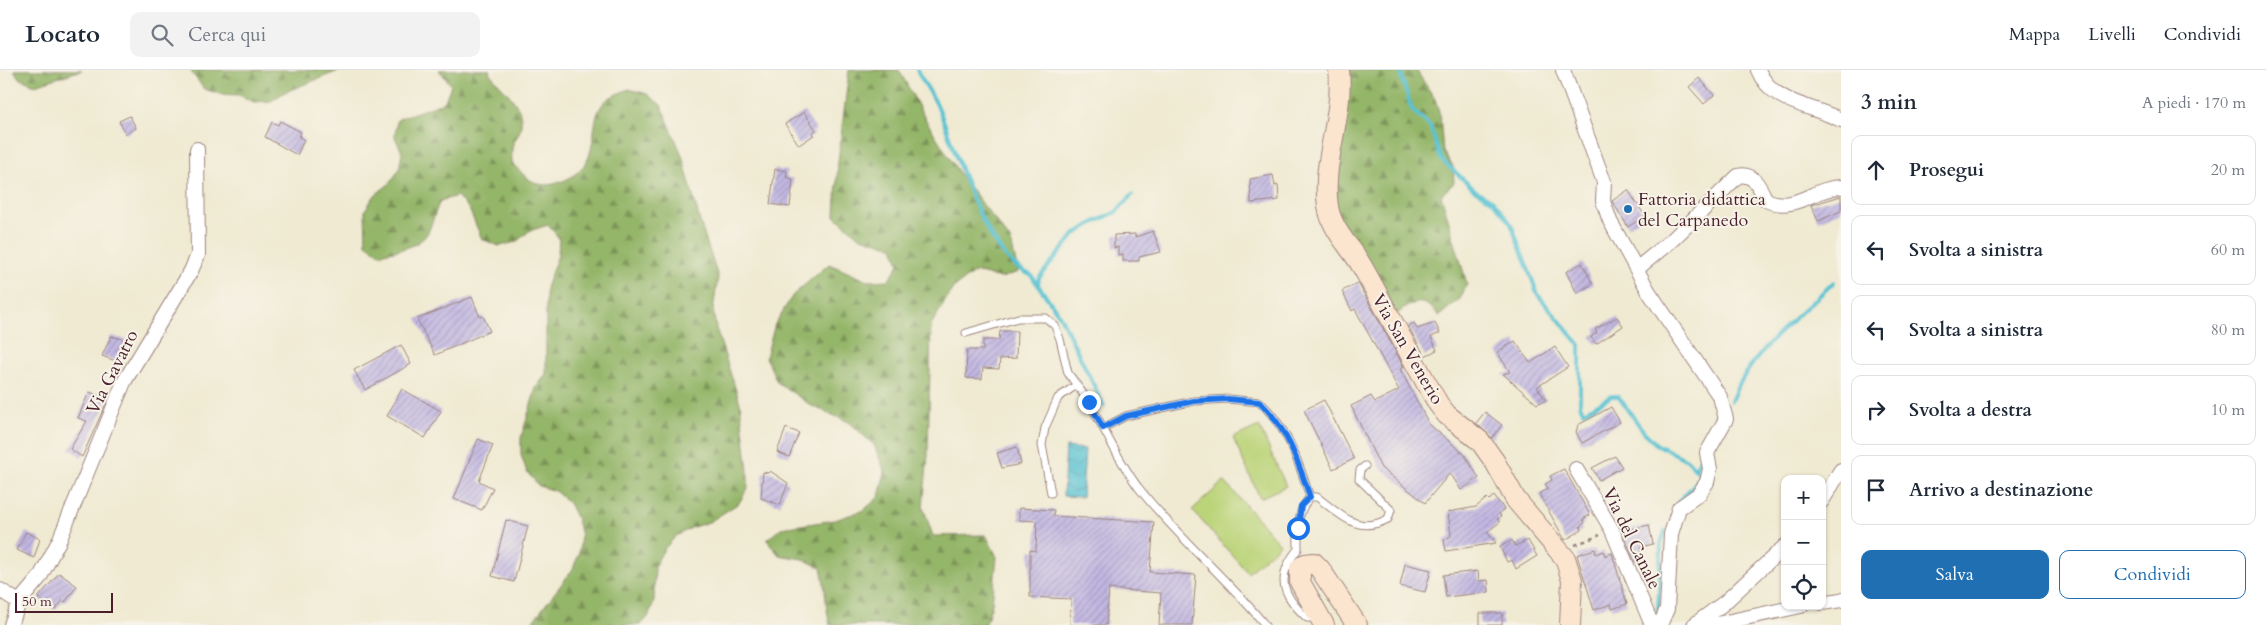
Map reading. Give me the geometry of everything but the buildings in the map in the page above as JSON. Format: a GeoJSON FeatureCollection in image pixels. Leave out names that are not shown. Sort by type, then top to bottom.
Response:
{"type":"FeatureCollection","features":[{"type":"Feature","properties":{"kind":"street","name":"Via San Venerio"},"geometry":{"type":"LineString","coordinates":[[1339,70],[1338,112],[1327,190],[1328,206],[1333,224],[1362,266],[1438,405],[1447,415],[1480,441],[1495,462],[1516,500],[1565,558],[1572,580],[1570,625]]}},
{"type":"Feature","properties":{"kind":"street"},"geometry":{"type":"LineString","coordinates":[[1563,70],[1604,182],[1602,201],[1610,221],[1650,292],[1720,397],[1726,419],[1707,453],[1710,470],[1707,482],[1699,494],[1679,508],[1671,534],[1667,609],[1660,625]]}},
{"type":"Feature","properties":{"kind":"street"},"geometry":{"type":"LineString","coordinates":[[1758,70],[1768,86],[1789,100],[1841,120]]}},
{"type":"Feature","properties":{"kind":"street","name":"Via Gavatro"},"geometry":{"type":"LineString","coordinates":[[11,625],[19,602],[40,577],[59,540],[124,382],[191,272],[198,255],[197,149]]}},
{"type":"Feature","properties":{"kind":"street"},"geometry":{"type":"LineString","coordinates":[[1638,268],[1673,239],[1738,176],[1745,174],[1752,177],[1766,200],[1784,205],[1803,200],[1818,192],[1841,187]]}},
{"type":"Feature","properties":{"kind":"street","name":"Via del Canale"},"geometry":{"type":"LineString","coordinates":[[1576,469],[1612,530],[1652,625]]}},
{"type":"Feature","properties":{"kind":"street"},"geometry":{"type":"LineString","coordinates":[[1826,495],[1841,470]]}},
{"type":"Feature","properties":{"kind":"street"},"geometry":{"type":"LineString","coordinates":[[1694,625],[1724,603],[1781,550]]}},
{"type":"Feature","properties":{"kind":"street"},"geometry":{"type":"LineString","coordinates":[[1322,621],[1300,582],[1300,568],[1305,564],[1314,563],[1320,569],[1357,625]]}},
{"type":"Feature","properties":{"kind":"street"},"geometry":{"type":"LineString","coordinates":[[0,590],[19,602]]}},
{"type":"Feature","properties":{"kind":"street"},"geometry":{"type":"LineString","coordinates":[[1826,602],[1841,600]]}},
{"type":"Feature","properties":{"kind":"street"},"geometry":{"type":"LineString","coordinates":[[1712,625],[1783,610]]}},
{"type":"Feature","properties":{"kind":"lane"},"geometry":{"type":"LineString","coordinates":[[966,333],[1018,318],[1046,318],[1054,326],[1060,339],[1068,373],[1089,402],[1122,465],[1140,489],[1242,597],[1265,625]]}},
{"type":"Feature","properties":{"kind":"lane"},"geometry":{"type":"LineString","coordinates":[[1051,493],[1042,446],[1045,428],[1058,398],[1076,386]]}},
{"type":"Feature","properties":{"kind":"lane"},"geometry":{"type":"LineString","coordinates":[[1103,428],[1126,416],[1194,401],[1228,399],[1260,402],[1277,419],[1289,441],[1310,497]]}},
{"type":"Feature","properties":{"kind":"lane"},"geometry":{"type":"LineString","coordinates":[[1322,621],[1307,618],[1291,602],[1283,580],[1288,561],[1298,549],[1301,506],[1310,497],[1318,497],[1344,517],[1360,526],[1376,525],[1388,519],[1391,510],[1359,480],[1360,470],[1365,466]]}},
{"type":"Feature","properties":{"kind":"path"},"geometry":{"type":"LineString","coordinates":[[1560,551],[1612,530]]}},
{"type":"Feature","properties":{"kind":"green space"},"geometry":{"type":"Polygon","coordinates":[[[14,70],[82,70],[35,85],[19,78],[14,70]]]}},
{"type":"Feature","properties":{"kind":"green space"},"geometry":{"type":"Polygon","coordinates":[[[190,70],[341,70],[285,92],[271,101],[254,102],[239,95],[220,94],[204,89],[190,70]]]}},
{"type":"Feature","properties":{"kind":"green space"},"geometry":{"type":"Polygon","coordinates":[[[439,70],[490,70],[489,72],[494,79],[512,98],[520,112],[520,130],[512,146],[512,163],[535,183],[545,185],[559,183],[582,168],[589,157],[599,110],[612,96],[629,89],[647,94],[661,105],[682,155],[701,225],[718,277],[713,310],[716,328],[740,403],[748,471],[748,488],[739,503],[709,522],[693,527],[676,536],[664,549],[655,565],[654,601],[648,617],[641,625],[530,625],[573,569],[579,553],[581,536],[577,519],[569,503],[555,491],[539,486],[527,472],[521,455],[521,438],[536,388],[546,374],[546,288],[558,255],[559,238],[548,225],[529,231],[516,242],[499,246],[482,239],[469,209],[457,196],[440,201],[427,234],[412,246],[380,254],[366,244],[365,210],[375,195],[389,184],[399,170],[402,152],[395,137],[397,120],[445,101],[451,85],[439,70]]]}},
{"type":"Feature","properties":{"kind":"green space"},"geometry":{"type":"Polygon","coordinates":[[[849,70],[899,70],[927,122],[959,173],[1011,241],[1018,272],[1001,278],[975,272],[953,288],[931,325],[928,455],[923,507],[933,536],[986,535],[997,557],[992,604],[985,625],[830,625],[821,568],[803,559],[779,555],[767,540],[781,528],[835,520],[864,510],[879,497],[885,472],[874,445],[849,422],[812,406],[777,382],[766,357],[775,324],[793,295],[829,264],[868,281],[889,280],[899,264],[893,247],[858,236],[835,216],[838,162],[849,70]]]}},
{"type":"Feature","properties":{"kind":"green space"},"geometry":{"type":"Polygon","coordinates":[[[1346,70],[1416,70],[1435,99],[1440,115],[1443,152],[1453,166],[1454,183],[1441,195],[1467,284],[1460,299],[1439,316],[1424,303],[1414,303],[1397,314],[1339,221],[1335,205],[1346,70]]]}},
{"type":"Feature","properties":{"kind":"green space"},"geometry":{"type":"Polygon","coordinates":[[[1259,426],[1286,486],[1260,498],[1233,438],[1259,426]]]}},
{"type":"Feature","properties":{"kind":"green space"},"geometry":{"type":"Polygon","coordinates":[[[1224,481],[1280,544],[1248,573],[1192,510],[1224,481]]]}},
{"type":"Feature","properties":{"kind":"water"},"geometry":{"type":"Polygon","coordinates":[[[1066,447],[1085,449],[1082,497],[1063,496],[1066,447]]]}},
{"type":"Feature","properties":{"kind":"waterway"},"geometry":{"type":"LineString","coordinates":[[917,70],[938,107],[963,174],[986,226],[999,248],[1014,265],[1031,275],[1060,316],[1104,406]]}},
{"type":"Feature","properties":{"kind":"waterway"},"geometry":{"type":"LineString","coordinates":[[1401,70],[1412,110],[1430,126],[1441,159],[1476,191],[1493,201],[1511,224],[1538,295],[1580,345],[1580,405],[1584,412],[1612,396],[1618,396],[1644,432],[1656,444],[1687,460],[1700,474],[1700,478],[1678,502]]}},
{"type":"Feature","properties":{"kind":"waterway"},"geometry":{"type":"LineString","coordinates":[[1038,285],[1039,278],[1074,235],[1089,225],[1116,212],[1132,195]]}},
{"type":"Feature","properties":{"kind":"waterway"},"geometry":{"type":"LineString","coordinates":[[1731,401],[1739,384],[1762,351],[1790,322],[1834,282]]}},
{"type":"Feature","properties":{"kind":"waterway"},"geometry":{"type":"LineString","coordinates":[[1695,469],[1703,453]]}},
{"type":"Feature","properties":{"kind":"waterway"},"geometry":{"type":"LineString","coordinates":[[1658,615],[1661,543],[1665,531]]}},
{"type":"Feature","properties":{"kind":"place","name":"Fattoria didattica del Carpanedo"},"geometry":{"type":"Point","coordinates":[1628,209]}},
{"type":"Feature","properties":{"kind":"route"},"geometry":{"type":"LineString","coordinates":[[1089,402],[1103,428],[1109,423],[1126,416],[1194,401],[1228,399],[1260,402],[1277,419],[1289,441],[1310,497],[1301,506],[1298,528]]}}]}
